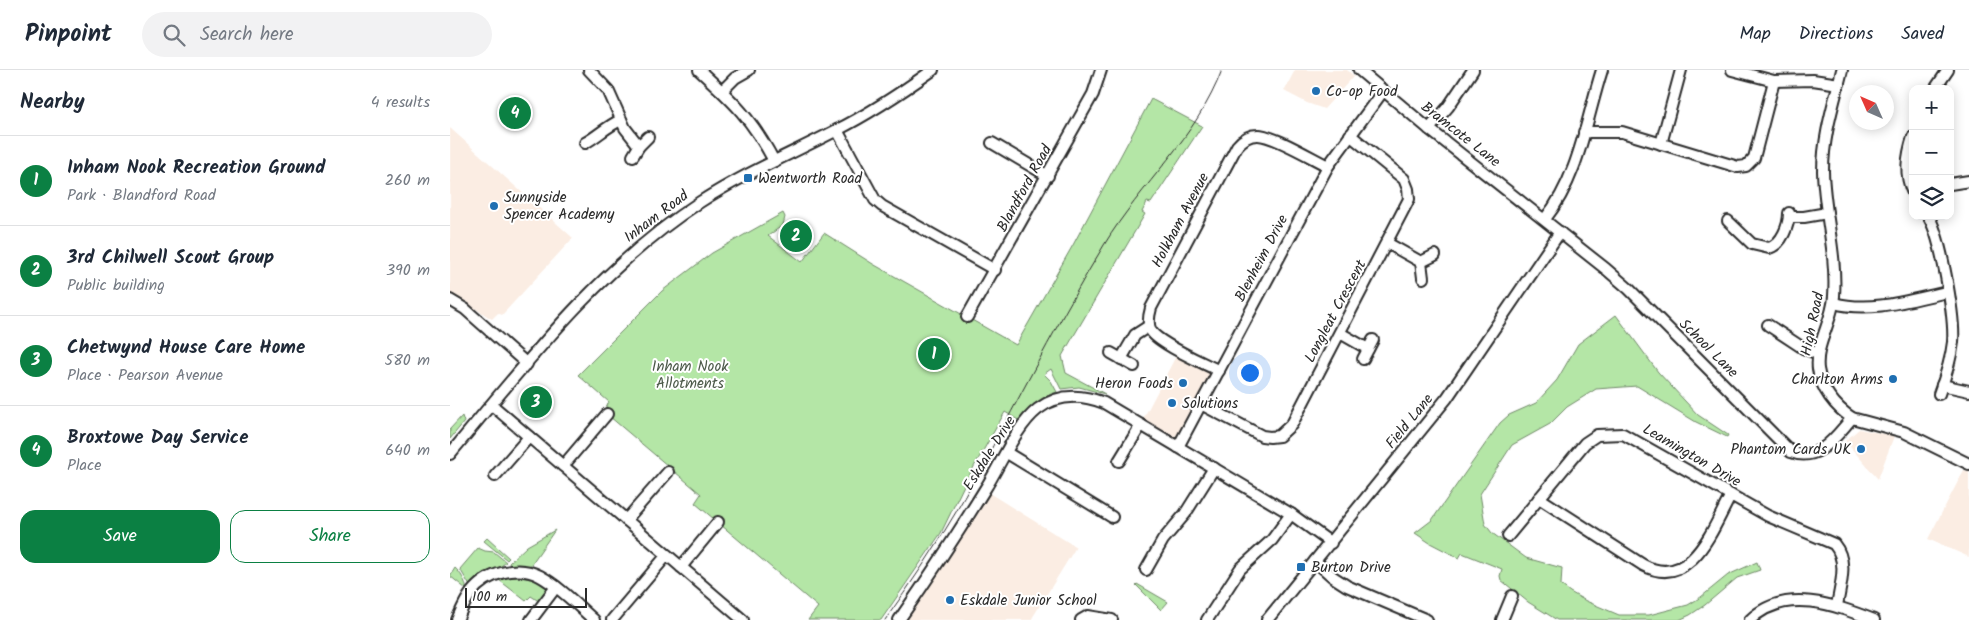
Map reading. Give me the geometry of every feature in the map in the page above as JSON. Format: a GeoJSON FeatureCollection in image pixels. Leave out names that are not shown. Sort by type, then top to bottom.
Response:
{"type":"FeatureCollection","features":[{"type":"Feature","properties":{"kind":"street"},"geometry":{"type":"LineString","coordinates":[[589,70],[608,90],[621,120],[639,146]]}},
{"type":"Feature","properties":{"kind":"street"},"geometry":{"type":"LineString","coordinates":[[699,70],[746,115],[759,133],[774,161]]}},
{"type":"Feature","properties":{"kind":"street"},"geometry":{"type":"LineString","coordinates":[[722,91],[735,78],[749,70]]}},
{"type":"Feature","properties":{"kind":"street","name":"Inham Road"},"geometry":{"type":"LineString","coordinates":[[450,454],[581,301],[614,268],[651,237],[712,194],[837,130],[896,97],[934,70]]}},
{"type":"Feature","properties":{"kind":"street","name":"Blandford Road"},"geometry":{"type":"LineString","coordinates":[[968,317],[1093,94],[1101,70]]}},
{"type":"Feature","properties":{"kind":"street","name":"Bramcote Lane"},"geometry":{"type":"LineString","coordinates":[[1359,70],[1429,129],[1545,219]]}},
{"type":"Feature","properties":{"kind":"street"},"geometry":{"type":"LineString","coordinates":[[1429,129],[1448,107],[1473,70]]}},
{"type":"Feature","properties":{"kind":"street"},"geometry":{"type":"LineString","coordinates":[[1545,219],[1566,188],[1602,70]]}},
{"type":"Feature","properties":{"kind":"street"},"geometry":{"type":"LineString","coordinates":[[1661,144],[1681,70]]}},
{"type":"Feature","properties":{"kind":"street"},"geometry":{"type":"LineString","coordinates":[[1732,70],[1774,81],[1815,81],[1839,84]]}},
{"type":"Feature","properties":{"kind":"street","name":"High Road"},"geometry":{"type":"LineString","coordinates":[[1842,70],[1824,147],[1827,213],[1834,264],[1834,303],[1818,354],[1818,369],[1826,392],[1838,408],[1852,418],[1904,432],[1969,464]]}},
{"type":"Feature","properties":{"kind":"street"},"geometry":{"type":"LineString","coordinates":[[1938,85],[1948,70]]}},
{"type":"Feature","properties":{"kind":"street"},"geometry":{"type":"LineString","coordinates":[[1584,132],[1622,132],[1738,167],[1746,166],[1754,158],[1774,81]]}},
{"type":"Feature","properties":{"kind":"street","name":"Blenheim Drive"},"geometry":{"type":"LineString","coordinates":[[1178,447],[1328,166],[1383,91]]}},
{"type":"Feature","properties":{"kind":"street"},"geometry":{"type":"LineString","coordinates":[[585,144],[596,138],[609,125],[621,120]]}},
{"type":"Feature","properties":{"kind":"street"},"geometry":{"type":"LineString","coordinates":[[837,130],[875,200],[882,206],[995,270]]}},
{"type":"Feature","properties":{"kind":"street","name":"Longleat Crescent"},"geometry":{"type":"LineString","coordinates":[[1201,404],[1256,433],[1270,437],[1279,436],[1292,424],[1408,203],[1407,183],[1400,175],[1350,135]]}},
{"type":"Feature","properties":{"kind":"street","name":"Holkham Avenue"},"geometry":{"type":"LineString","coordinates":[[1149,326],[1151,308],[1240,141],[1250,136],[1262,136],[1301,152],[1328,166]]}},
{"type":"Feature","properties":{"kind":"street"},"geometry":{"type":"LineString","coordinates":[[633,156],[648,137]]}},
{"type":"Feature","properties":{"kind":"street"},"geometry":{"type":"LineString","coordinates":[[992,143],[1048,176]]}},
{"type":"Feature","properties":{"kind":"street"},"geometry":{"type":"LineString","coordinates":[[1909,158],[1907,169],[1909,181]]}},
{"type":"Feature","properties":{"kind":"street"},"geometry":{"type":"LineString","coordinates":[[1954,183],[1969,181]]}},
{"type":"Feature","properties":{"kind":"street"},"geometry":{"type":"LineString","coordinates":[[1730,228],[1752,244],[1769,248],[1780,240],[1786,229],[1789,215],[1804,217],[1827,213]]}},
{"type":"Feature","properties":{"kind":"street","name":"School Lane"},"geometry":{"type":"LineString","coordinates":[[1545,219],[1628,289],[1791,452],[1800,455],[1811,455],[1822,450],[1852,418]]}},
{"type":"Feature","properties":{"kind":"street"},"geometry":{"type":"LineString","coordinates":[[1930,220],[1938,238],[1952,322],[1953,340],[1941,390],[1969,391]]}},
{"type":"Feature","properties":{"kind":"street","name":"Field Lane"},"geometry":{"type":"LineString","coordinates":[[1267,620],[1447,398],[1560,232]]}},
{"type":"Feature","properties":{"kind":"street"},"geometry":{"type":"LineString","coordinates":[[1387,244],[1420,262]]}},
{"type":"Feature","properties":{"kind":"street"},"geometry":{"type":"LineString","coordinates":[[1420,262],[1436,255]]}},
{"type":"Feature","properties":{"kind":"street"},"geometry":{"type":"LineString","coordinates":[[1420,262],[1423,278]]}},
{"type":"Feature","properties":{"kind":"street"},"geometry":{"type":"LineString","coordinates":[[1834,303],[1868,307],[1947,292]]}},
{"type":"Feature","properties":{"kind":"street"},"geometry":{"type":"LineString","coordinates":[[450,300],[465,309],[527,364]]}},
{"type":"Feature","properties":{"kind":"street"},"geometry":{"type":"LineString","coordinates":[[1768,325],[1806,350],[1818,354]]}},
{"type":"Feature","properties":{"kind":"street"},"geometry":{"type":"LineString","coordinates":[[1122,359],[1135,335],[1149,326],[1161,341],[1219,371]]}},
{"type":"Feature","properties":{"kind":"street"},"geometry":{"type":"LineString","coordinates":[[1340,333],[1370,345],[1363,359]]}},
{"type":"Feature","properties":{"kind":"street"},"geometry":{"type":"LineString","coordinates":[[1111,353],[1134,366]]}},
{"type":"Feature","properties":{"kind":"street","name":"Eskdale Drive"},"geometry":{"type":"LineString","coordinates":[[899,620],[958,532],[1031,415],[1045,405],[1061,398],[1081,396],[1094,399],[1291,514],[1331,542]]}},
{"type":"Feature","properties":{"kind":"street"},"geometry":{"type":"LineString","coordinates":[[492,405],[743,620]]}},
{"type":"Feature","properties":{"kind":"street"},"geometry":{"type":"LineString","coordinates":[[563,466],[607,414]]}},
{"type":"Feature","properties":{"kind":"street"},"geometry":{"type":"LineString","coordinates":[[1118,462],[1140,425]]}},
{"type":"Feature","properties":{"kind":"street","name":"Leamington Drive"},"geometry":{"type":"LineString","coordinates":[[1508,536],[1584,443],[1597,435],[1609,433],[1628,436],[1776,520],[1834,544],[1840,553],[1843,564],[1837,606]]}},
{"type":"Feature","properties":{"kind":"street"},"geometry":{"type":"LineString","coordinates":[[495,476],[529,437]]}},
{"type":"Feature","properties":{"kind":"street"},"geometry":{"type":"LineString","coordinates":[[1007,453],[1112,517]]}},
{"type":"Feature","properties":{"kind":"street"},"geometry":{"type":"LineString","coordinates":[[1146,570],[1163,540],[1185,514],[1214,468]]}},
{"type":"Feature","properties":{"kind":"street"},"geometry":{"type":"LineString","coordinates":[[626,520],[668,472]]}},
{"type":"Feature","properties":{"kind":"street"},"geometry":{"type":"LineString","coordinates":[[1539,498],[1643,566],[1669,572],[1680,569],[1696,556],[1731,495]]}},
{"type":"Feature","properties":{"kind":"street"},"geometry":{"type":"LineString","coordinates":[[1207,620],[1240,569],[1272,540],[1291,514]]}},
{"type":"Feature","properties":{"kind":"street"},"geometry":{"type":"LineString","coordinates":[[681,567],[718,522]]}},
{"type":"Feature","properties":{"kind":"street"},"geometry":{"type":"LineString","coordinates":[[612,620],[667,555]]}},
{"type":"Feature","properties":{"kind":"street"},"geometry":{"type":"LineString","coordinates":[[1315,561],[1346,586],[1427,620]]}},
{"type":"Feature","properties":{"kind":"street"},"geometry":{"type":"LineString","coordinates":[[457,620],[473,590],[497,574],[517,570],[538,574],[594,620]]}},
{"type":"Feature","properties":{"kind":"street"},"geometry":{"type":"LineString","coordinates":[[531,620],[556,587]]}},
{"type":"Feature","properties":{"kind":"street"},"geometry":{"type":"LineString","coordinates":[[1502,620],[1512,596]]}},
{"type":"Feature","properties":{"kind":"street"},"geometry":{"type":"LineString","coordinates":[[1750,620],[1766,609],[1788,601],[1808,601],[1837,606],[1874,620]]}},
{"type":"Feature","properties":{"kind":"street"},"geometry":{"type":"LineString","coordinates":[[1081,620],[1088,616],[1112,620]]}},
{"type":"Feature","properties":{"kind":"shaded area"},"geometry":{"type":"Polygon","coordinates":[[[1295,70],[1347,70],[1354,76],[1324,109],[1307,103],[1284,91],[1295,70]]]}},
{"type":"Feature","properties":{"kind":"shaded area","name":"Sunnyside Spencer Academy"},"geometry":{"type":"Polygon","coordinates":[[[450,128],[573,238],[502,315],[498,313],[492,319],[450,293],[450,128]]]}},
{"type":"Feature","properties":{"kind":"shaded area"},"geometry":{"type":"Polygon","coordinates":[[[1177,354],[1215,374],[1180,440],[1143,419],[1177,354]]]}},
{"type":"Feature","properties":{"kind":"shaded area"},"geometry":{"type":"Polygon","coordinates":[[[1859,429],[1894,436],[1878,479],[1845,441],[1859,429]]]}},
{"type":"Feature","properties":{"kind":"shaded area"},"geometry":{"type":"Polygon","coordinates":[[[1964,470],[1969,472],[1969,557],[1928,539],[1964,470]]]}},
{"type":"Feature","properties":{"kind":"shaded area"},"geometry":{"type":"Polygon","coordinates":[[[989,493],[1076,547],[1031,620],[906,620],[989,493]]]}},
{"type":"Feature","properties":{"kind":"green space","name":"Inham Nook Allotments"},"geometry":{"type":"Polygon","coordinates":[[[1151,99],[1202,126],[1151,203],[1147,202],[1142,212],[1145,214],[1062,356],[1066,373],[1105,394],[1079,387],[1061,389],[1051,369],[1044,374],[1051,381],[1057,392],[1036,403],[1020,421],[1005,412],[967,479],[941,533],[881,620],[808,620],[818,607],[695,503],[701,494],[603,411],[609,402],[578,375],[662,291],[712,253],[783,213],[785,217],[783,225],[768,236],[802,262],[824,233],[873,264],[1016,345],[1073,245],[1151,99]]]}},
{"type":"Feature","properties":{"kind":"green space"},"geometry":{"type":"Polygon","coordinates":[[[1616,315],[1658,372],[1698,415],[1728,435],[1727,437],[1696,422],[1637,386],[1596,389],[1567,407],[1550,424],[1512,445],[1480,494],[1485,524],[1492,533],[1526,558],[1562,568],[1561,585],[1570,592],[1619,615],[1649,615],[1688,605],[1728,575],[1757,562],[1760,570],[1737,578],[1705,605],[1679,620],[1557,620],[1528,602],[1501,580],[1502,569],[1462,553],[1459,558],[1415,533],[1432,520],[1500,423],[1509,415],[1536,403],[1557,380],[1578,344],[1616,315]]]}},
{"type":"Feature","properties":{"kind":"green space"},"geometry":{"type":"Polygon","coordinates":[[[462,416],[464,422],[450,439],[450,429],[462,416]]]}},
{"type":"Feature","properties":{"kind":"green space"},"geometry":{"type":"Polygon","coordinates":[[[555,530],[530,566],[510,565],[509,563],[527,546],[555,530]]]}},
{"type":"Feature","properties":{"kind":"green space"},"geometry":{"type":"Polygon","coordinates":[[[487,538],[509,558],[507,560],[484,541],[487,538]]]}},
{"type":"Feature","properties":{"kind":"green space"},"geometry":{"type":"Polygon","coordinates":[[[478,548],[494,552],[506,562],[500,567],[480,576],[470,586],[460,569],[478,548]]]}},
{"type":"Feature","properties":{"kind":"green space"},"geometry":{"type":"Polygon","coordinates":[[[455,568],[463,578],[466,589],[450,576],[455,568]]]}},
{"type":"Feature","properties":{"kind":"green space"},"geometry":{"type":"Polygon","coordinates":[[[508,577],[536,581],[549,591],[540,602],[531,596],[526,601],[499,580],[508,577]]]}},
{"type":"Feature","properties":{"kind":"green space"},"geometry":{"type":"Polygon","coordinates":[[[1137,584],[1168,602],[1161,610],[1137,584]]]}},
{"type":"Feature","properties":{"kind":"tram line"},"geometry":{"type":"LineString","coordinates":[[885,620],[922,567],[956,512],[1104,245],[1198,117],[1222,70]]}},
{"type":"Feature","properties":{"kind":"place","name":"Co-op Food"},"geometry":{"type":"Point","coordinates":[1316,91]}},
{"type":"Feature","properties":{"kind":"place","name":"Broxtowe Day Service"},"geometry":{"type":"Point","coordinates":[515,113]}},
{"type":"Feature","properties":{"kind":"place","name":"Wentworth Road"},"geometry":{"type":"Point","coordinates":[748,178]}},
{"type":"Feature","properties":{"kind":"place","name":"Sunnyside Spencer Academy"},"geometry":{"type":"Point","coordinates":[494,206]}},
{"type":"Feature","properties":{"kind":"place","name":"3rd Chilwell Scout Group"},"geometry":{"type":"Point","coordinates":[796,236]}},
{"type":"Feature","properties":{"kind":"place","name":"Inham Nook Recreation Ground"},"geometry":{"type":"Point","coordinates":[934,354]}},
{"type":"Feature","properties":{"kind":"place","name":"Charlton Arms"},"geometry":{"type":"Point","coordinates":[1893,379]}},
{"type":"Feature","properties":{"kind":"place","name":"Heron Foods"},"geometry":{"type":"Point","coordinates":[1183,383]}},
{"type":"Feature","properties":{"kind":"place","name":"Chetwynd House Care Home"},"geometry":{"type":"Point","coordinates":[536,402]}},
{"type":"Feature","properties":{"kind":"place","name":"Solutions"},"geometry":{"type":"Point","coordinates":[1172,403]}},
{"type":"Feature","properties":{"kind":"place","name":"Phantom Cards UK"},"geometry":{"type":"Point","coordinates":[1861,449]}},
{"type":"Feature","properties":{"kind":"place","name":"Burton Drive"},"geometry":{"type":"Point","coordinates":[1301,567]}},
{"type":"Feature","properties":{"kind":"place","name":"Eskdale Junior School"},"geometry":{"type":"Point","coordinates":[950,600]}}]}
